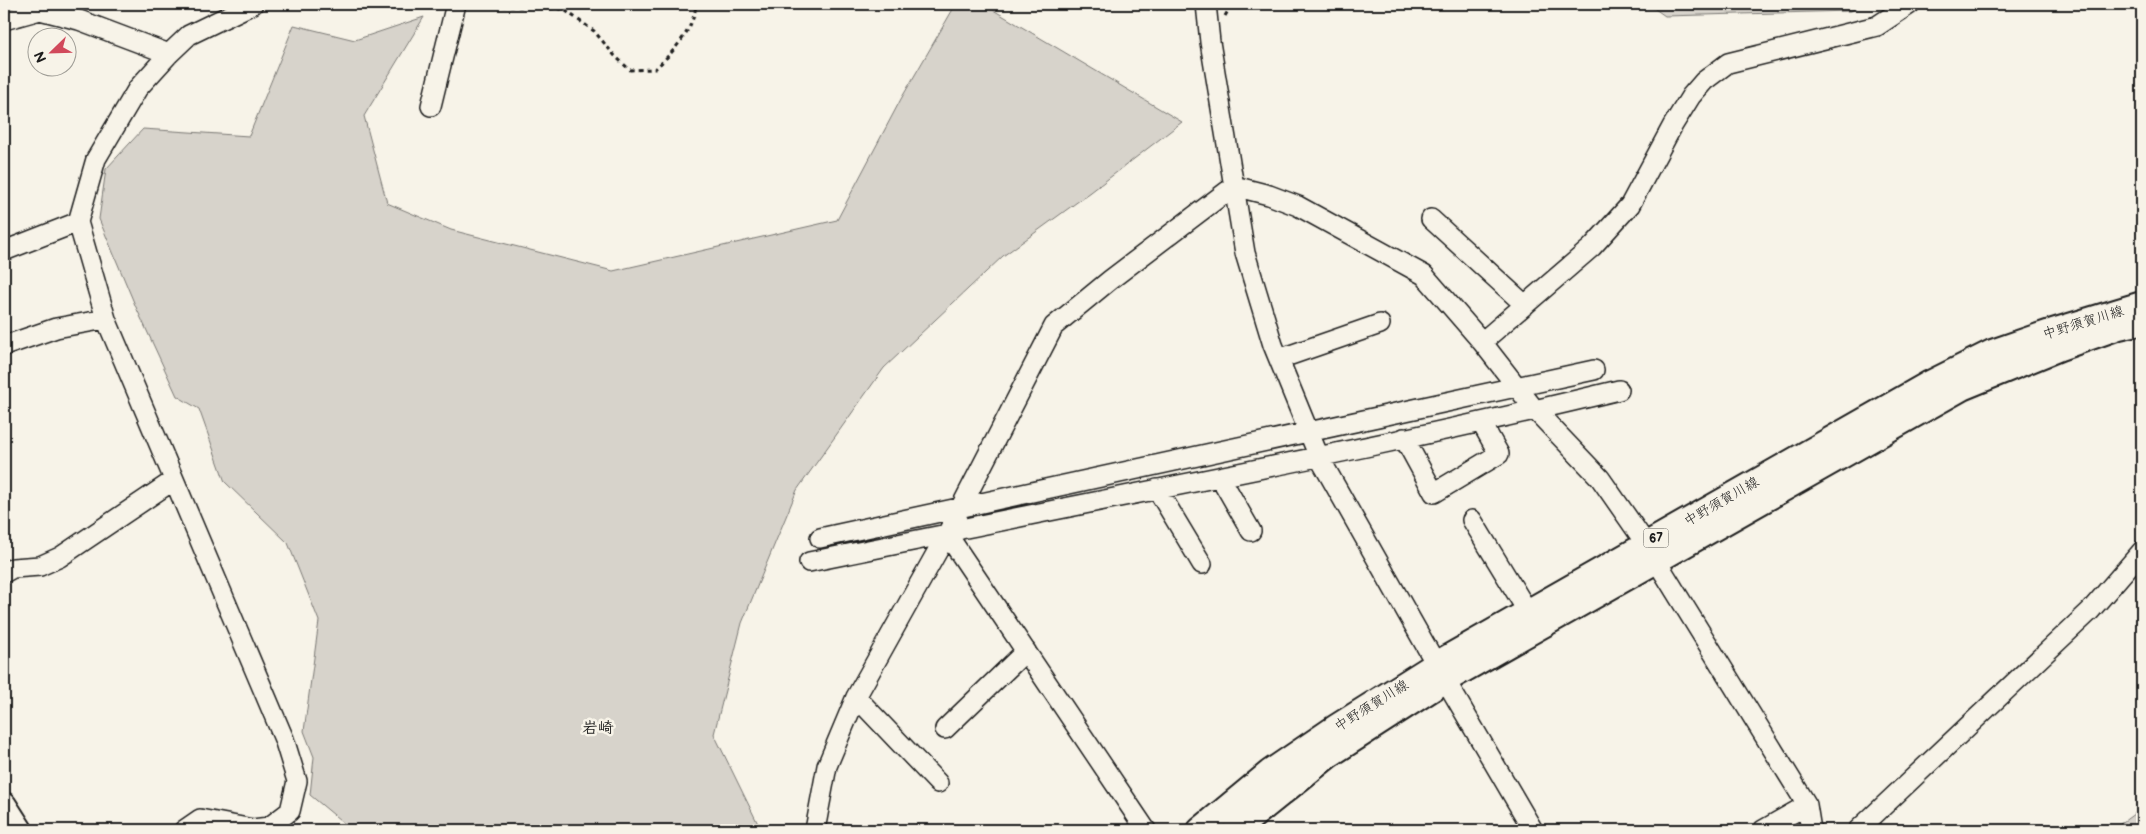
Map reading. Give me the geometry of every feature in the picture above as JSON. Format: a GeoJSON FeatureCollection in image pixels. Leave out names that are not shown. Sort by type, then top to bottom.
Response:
{"type":"FeatureCollection","features":[{"type":"Feature","properties":{"kind":"main road","name":"中野須賀川線"},"geometry":{"type":"LineString","coordinates":[[1236,830],[1328,756],[1441,672],[1528,612],[1652,553],[1930,383],[1992,352],[2062,328],[2142,304]]}},
{"type":"Feature","properties":{"kind":"main road","name":"中野須賀川線"},"geometry":{"type":"LineString","coordinates":[[1200,830],[1270,772],[1336,727],[1441,672],[1652,553],[1962,388],[2060,348],[2120,327],[2142,322]]}},
{"type":"Feature","properties":{"kind":"main road"},"geometry":{"type":"LineString","coordinates":[[4,805],[20,830]]}},
{"type":"Feature","properties":{"kind":"street"},"geometry":{"type":"LineString","coordinates":[[184,830],[200,819],[253,829],[270,827],[290,811],[297,780],[284,739],[106,319],[78,222],[96,160],[138,88],[168,54],[190,35],[253,4]]}},
{"type":"Feature","properties":{"kind":"street"},"geometry":{"type":"LineString","coordinates":[[430,106],[456,4]]}},
{"type":"Feature","properties":{"kind":"street"},"geometry":{"type":"LineString","coordinates":[[1206,4],[1210,42],[1245,253],[1279,359],[1319,457],[1533,830]]}},
{"type":"Feature","properties":{"kind":"street"},"geometry":{"type":"LineString","coordinates":[[1482,342],[1592,247],[1630,205],[1673,125],[1691,96],[1704,81],[1728,63],[1877,26],[1910,4]]}},
{"type":"Feature","properties":{"kind":"street"},"geometry":{"type":"LineString","coordinates":[[4,20],[40,10],[79,20],[168,54]]}},
{"type":"Feature","properties":{"kind":"street"},"geometry":{"type":"LineString","coordinates":[[1234,186],[1269,195],[1298,206],[1424,275],[1482,342],[1535,410],[1600,478],[1652,553],[1807,805],[1811,830]]}},
{"type":"Feature","properties":{"kind":"street"},"geometry":{"type":"LineString","coordinates":[[815,830],[827,766],[856,697],[962,506],[1054,326],[1110,280],[1234,186]]}},
{"type":"Feature","properties":{"kind":"street"},"geometry":{"type":"LineString","coordinates":[[1431,219],[1525,305]]}},
{"type":"Feature","properties":{"kind":"street"},"geometry":{"type":"LineString","coordinates":[[4,251],[78,222]]}},
{"type":"Feature","properties":{"kind":"street"},"geometry":{"type":"LineString","coordinates":[[4,346],[56,328],[106,319]]}},
{"type":"Feature","properties":{"kind":"street"},"geometry":{"type":"LineString","coordinates":[[1279,359],[1380,324]]}},
{"type":"Feature","properties":{"kind":"street"},"geometry":{"type":"LineString","coordinates":[[820,538],[1594,370]]}},
{"type":"Feature","properties":{"kind":"street"},"geometry":{"type":"LineString","coordinates":[[809,562],[947,534],[961,529],[1319,457],[1619,390]]}},
{"type":"Feature","properties":{"kind":"street"},"geometry":{"type":"LineString","coordinates":[[1404,438],[1434,493],[1498,454],[1481,422]]}},
{"type":"Feature","properties":{"kind":"street"},"geometry":{"type":"LineString","coordinates":[[1220,477],[1251,531]]}},
{"type":"Feature","properties":{"kind":"street"},"geometry":{"type":"LineString","coordinates":[[4,573],[12,568],[40,566],[60,558],[174,480]]}},
{"type":"Feature","properties":{"kind":"street"},"geometry":{"type":"LineString","coordinates":[[1157,489],[1202,564]]}},
{"type":"Feature","properties":{"kind":"street"},"geometry":{"type":"LineString","coordinates":[[1472,520],[1528,612]]}},
{"type":"Feature","properties":{"kind":"street"},"geometry":{"type":"LineString","coordinates":[[947,534],[1146,830]]}},
{"type":"Feature","properties":{"kind":"street"},"geometry":{"type":"LineString","coordinates":[[1858,830],[2090,611],[2142,551]]}},
{"type":"Feature","properties":{"kind":"street"},"geometry":{"type":"LineString","coordinates":[[946,729],[1026,651]]}},
{"type":"Feature","properties":{"kind":"street"},"geometry":{"type":"LineString","coordinates":[[856,697],[938,782]]}},
{"type":"Feature","properties":{"kind":"street"},"geometry":{"type":"LineString","coordinates":[[1763,830],[1807,805]]}},
{"type":"Feature","properties":{"kind":"path"},"geometry":{"type":"LineString","coordinates":[[478,4],[563,9],[594,31],[615,56],[630,70],[655,69],[667,57],[686,34],[696,4]]}},
{"type":"Feature","properties":{"kind":"shaded area"},"geometry":{"type":"Polygon","coordinates":[[[956,4],[983,4],[1182,122],[1091,192],[1003,256],[884,368],[797,490],[742,623],[714,734],[761,830],[352,830],[310,795],[314,757],[304,731],[319,621],[288,543],[225,482],[199,409],[177,396],[135,305],[99,219],[106,169],[143,129],[249,136],[294,25],[355,40],[424,17],[364,116],[387,203],[451,230],[613,271],[837,220],[901,99],[956,4]]]}},
{"type":"Feature","properties":{"kind":"shaded area"},"geometry":{"type":"Polygon","coordinates":[[[1648,4],[1862,4],[1851,11],[1665,16],[1648,4]]]}},
{"type":"Feature","properties":{"kind":"shaded area"},"geometry":{"type":"Polygon","coordinates":[[[2142,808],[2142,830],[2112,830],[2142,808]]]}},
{"type":"Feature","properties":{"kind":"district","name":"岩崎"},"geometry":{"type":"Point","coordinates":[598,727]}}]}
